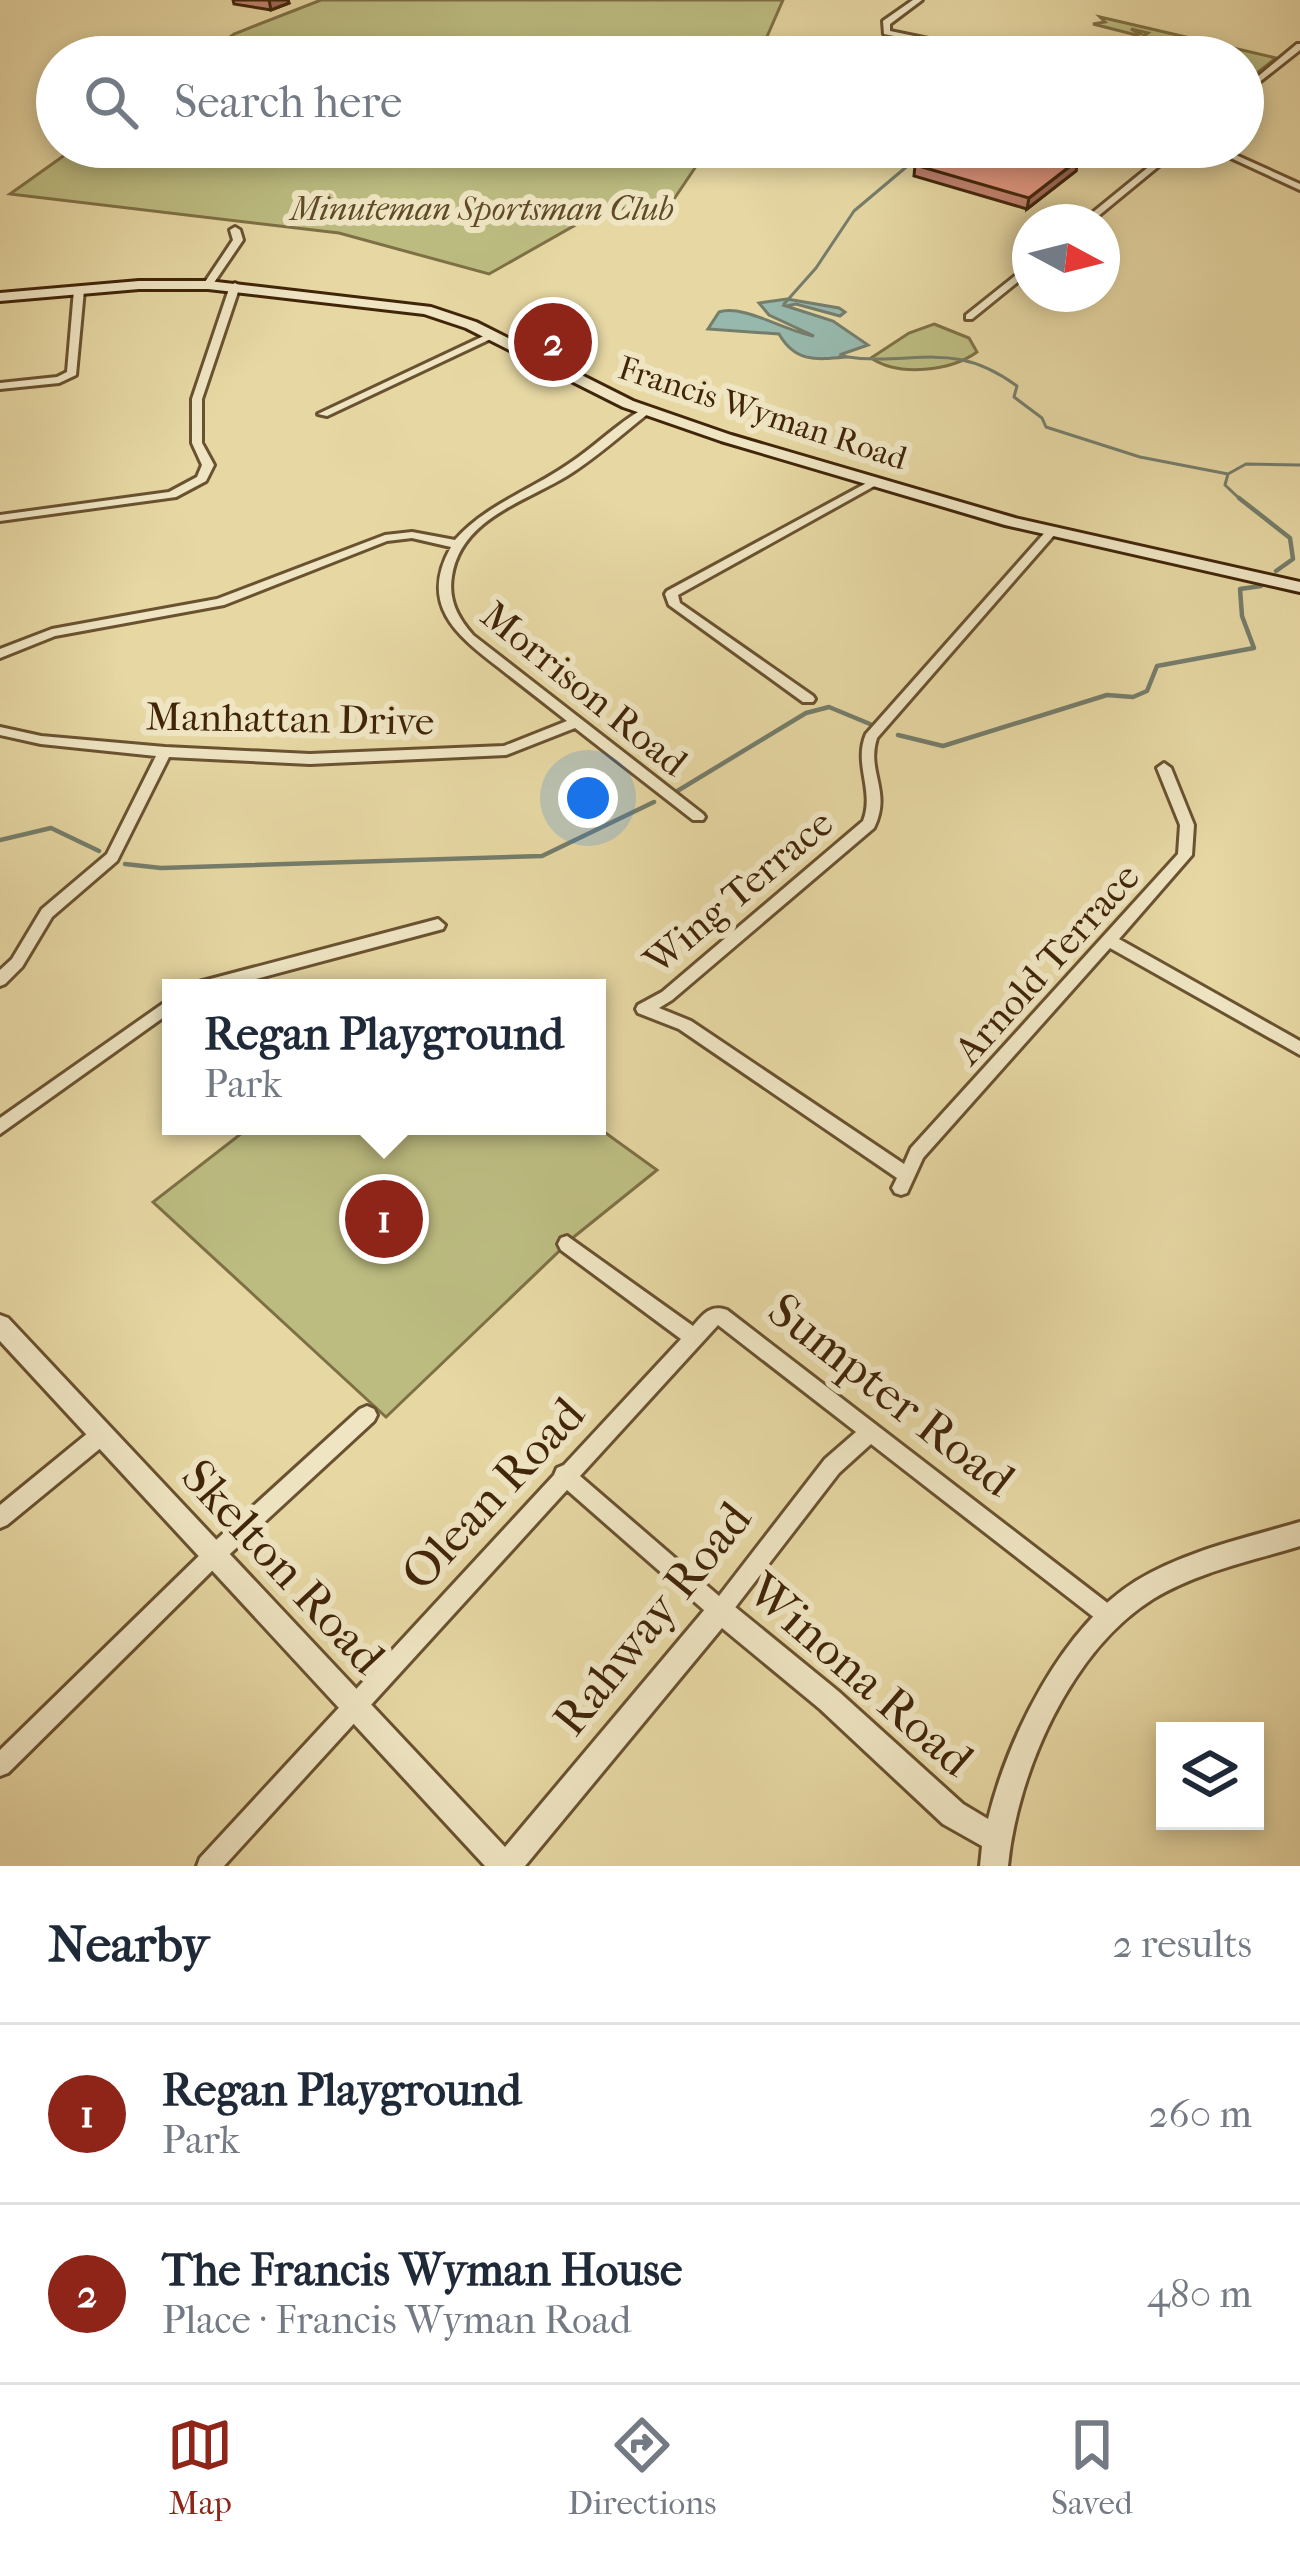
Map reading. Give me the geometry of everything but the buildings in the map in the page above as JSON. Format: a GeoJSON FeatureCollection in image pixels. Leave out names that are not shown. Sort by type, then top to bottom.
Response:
{"type":"FeatureCollection","features":[{"type":"Feature","properties":{"kind":"main road","name":"Francis Wyman Road"},"geometry":{"type":"LineString","coordinates":[[0,297],[208,285],[427,310],[492,336],[645,411],[1052,531],[1300,587]]}},
{"type":"Feature","properties":{"kind":"street"},"geometry":{"type":"LineString","coordinates":[[898,36],[885,30],[886,23],[918,0]]}},
{"type":"Feature","properties":{"kind":"street"},"geometry":{"type":"LineString","coordinates":[[1264,76],[1300,46]]}},
{"type":"Feature","properties":{"kind":"street"},"geometry":{"type":"LineString","coordinates":[[1107,204],[1152,168]]}},
{"type":"Feature","properties":{"kind":"street"},"geometry":{"type":"LineString","coordinates":[[1258,168],[1300,187]]}},
{"type":"Feature","properties":{"kind":"street"},"geometry":{"type":"LineString","coordinates":[[208,285],[239,239],[235,230]]}},
{"type":"Feature","properties":{"kind":"street"},"geometry":{"type":"LineString","coordinates":[[969,316],[1012,281]]}},
{"type":"Feature","properties":{"kind":"street"},"geometry":{"type":"LineString","coordinates":[[0,518],[172,495],[202,479],[208,465],[196,442],[197,399],[235,286]]}},
{"type":"Feature","properties":{"kind":"street"},"geometry":{"type":"LineString","coordinates":[[0,386],[68,376],[80,290]]}},
{"type":"Feature","properties":{"kind":"street"},"geometry":{"type":"LineString","coordinates":[[323,415],[492,336]]}},
{"type":"Feature","properties":{"kind":"street"},"geometry":{"type":"LineString","coordinates":[[0,654],[52,633],[220,602],[386,538],[416,536],[455,544],[491,514],[589,456],[645,411]]}},
{"type":"Feature","properties":{"kind":"street"},"geometry":{"type":"LineString","coordinates":[[808,699],[675,605],[671,593],[874,482]]}},
{"type":"Feature","properties":{"kind":"street","name":"Wing Terrace"},"geometry":{"type":"LineString","coordinates":[[904,1182],[685,1025],[644,1010],[667,996],[868,824],[878,801],[866,760],[871,736],[1052,531]]}},
{"type":"Feature","properties":{"kind":"street","name":"Morrison Road"},"geometry":{"type":"LineString","coordinates":[[455,544],[445,583],[446,604],[455,623],[574,723],[698,817]]}},
{"type":"Feature","properties":{"kind":"street","name":"Manhattan Drive"},"geometry":{"type":"LineString","coordinates":[[0,731],[41,740],[282,759],[486,753],[520,748],[574,723]]}},
{"type":"Feature","properties":{"kind":"street"},"geometry":{"type":"LineString","coordinates":[[0,980],[17,963],[47,913],[112,857],[165,752]]}},
{"type":"Feature","properties":{"kind":"street","name":"Arnold Terrace"},"geometry":{"type":"LineString","coordinates":[[904,1182],[917,1153],[1187,851],[1187,825],[1164,768]]}},
{"type":"Feature","properties":{"kind":"street"},"geometry":{"type":"LineString","coordinates":[[234,979],[438,926]]}},
{"type":"Feature","properties":{"kind":"street"},"geometry":{"type":"LineString","coordinates":[[1110,941],[1300,1049]]}},
{"type":"Feature","properties":{"kind":"street"},"geometry":{"type":"LineString","coordinates":[[0,1127],[162,1010]]}},
{"type":"Feature","properties":{"kind":"street"},"geometry":{"type":"LineString","coordinates":[[567,1244],[694,1338]]}},
{"type":"Feature","properties":{"kind":"street","name":"Sumpter Road"},"geometry":{"type":"LineString","coordinates":[[694,1338],[712,1317],[722,1316],[1107,1616]]}},
{"type":"Feature","properties":{"kind":"street","name":"Skelton Road"},"geometry":{"type":"LineString","coordinates":[[0,1325],[212,1557],[506,1866]]}},
{"type":"Feature","properties":{"kind":"street","name":"Olean Road"},"geometry":{"type":"LineString","coordinates":[[208,1866],[694,1338]]}},
{"type":"Feature","properties":{"kind":"street"},"geometry":{"type":"LineString","coordinates":[[0,1765],[212,1557],[367,1415]]}},
{"type":"Feature","properties":{"kind":"street","name":"Rahway Road"},"geometry":{"type":"LineString","coordinates":[[506,1866],[720,1611],[832,1466],[871,1432]]}},
{"type":"Feature","properties":{"kind":"street"},"geometry":{"type":"LineString","coordinates":[[0,1518],[101,1435]]}},
{"type":"Feature","properties":{"kind":"street","name":"Winona Road"},"geometry":{"type":"LineString","coordinates":[[565,1475],[829,1700],[995,1853]]}},
{"type":"Feature","properties":{"kind":"street"},"geometry":{"type":"LineString","coordinates":[[995,1853],[1002,1809],[1029,1740],[1059,1680],[1107,1616],[1182,1570],[1300,1534]]}},
{"type":"Feature","properties":{"kind":"green space"},"geometry":{"type":"Polygon","coordinates":[[[321,0],[783,0],[767,36],[234,34],[321,0]]]}},
{"type":"Feature","properties":{"kind":"green space"},"geometry":{"type":"Polygon","coordinates":[[[1100,17],[1182,36],[1144,36],[1148,33],[1131,29],[1140,34],[1136,35],[1093,24],[1105,22],[1100,17]]]}},
{"type":"Feature","properties":{"kind":"green space","name":"Minuteman Sportsman Club"},"geometry":{"type":"Polygon","coordinates":[[[47,168],[695,168],[674,199],[595,214],[489,274],[339,233],[10,194],[47,168]]]}},
{"type":"Feature","properties":{"kind":"green space"},"geometry":{"type":"Polygon","coordinates":[[[934,324],[969,338],[977,352],[953,364],[925,369],[896,368],[871,358],[909,333],[934,324]]]}},
{"type":"Feature","properties":{"kind":"green space"},"geometry":{"type":"Polygon","coordinates":[[[606,1133],[657,1170],[575,1236],[386,1417],[153,1202],[239,1135],[606,1133]]]}},
{"type":"Feature","properties":{"kind":"water"},"geometry":{"type":"Polygon","coordinates":[[[787,299],[839,308],[845,312],[840,316],[796,304],[786,306],[833,321],[868,345],[842,354],[846,357],[815,358],[792,350],[779,334],[708,329],[719,312],[729,311],[814,336],[769,315],[759,303],[787,299]]]}},
{"type":"Feature","properties":{"kind":"waterway"},"geometry":{"type":"LineString","coordinates":[[784,304],[816,268],[854,211],[905,168]]}},
{"type":"Feature","properties":{"kind":"waterway"},"geometry":{"type":"LineString","coordinates":[[840,356],[972,362],[1017,386],[1014,397],[1042,418],[1046,427],[1140,457],[1228,474]]}},
{"type":"Feature","properties":{"kind":"waterway"},"geometry":{"type":"LineString","coordinates":[[1228,474],[1246,464],[1300,465]]}},
{"type":"Feature","properties":{"kind":"waterway"},"geometry":{"type":"LineString","coordinates":[[1228,474],[1225,485],[1242,501]]}},
{"type":"Feature","properties":{"kind":"waterway"},"geometry":{"type":"LineString","coordinates":[[1239,498],[1290,538],[1293,559],[1276,571]]}},
{"type":"Feature","properties":{"kind":"waterway"},"geometry":{"type":"LineString","coordinates":[[898,735],[943,746],[1107,695],[1133,697],[1147,691],[1157,666],[1254,648],[1242,616],[1240,589],[1261,586]]}},
{"type":"Feature","properties":{"kind":"waterway"},"geometry":{"type":"LineString","coordinates":[[674,793],[806,713],[829,707],[870,724]]}},
{"type":"Feature","properties":{"kind":"waterway"},"geometry":{"type":"LineString","coordinates":[[125,864],[161,868],[542,856],[654,802]]}},
{"type":"Feature","properties":{"kind":"waterway"},"geometry":{"type":"LineString","coordinates":[[0,840],[51,828],[99,851]]}},
{"type":"Feature","properties":{"kind":"place","name":"The Francis Wyman House"},"geometry":{"type":"Point","coordinates":[553,342]}},
{"type":"Feature","properties":{"kind":"place","name":"Regan Playground"},"geometry":{"type":"Point","coordinates":[384,1219]}}]}
